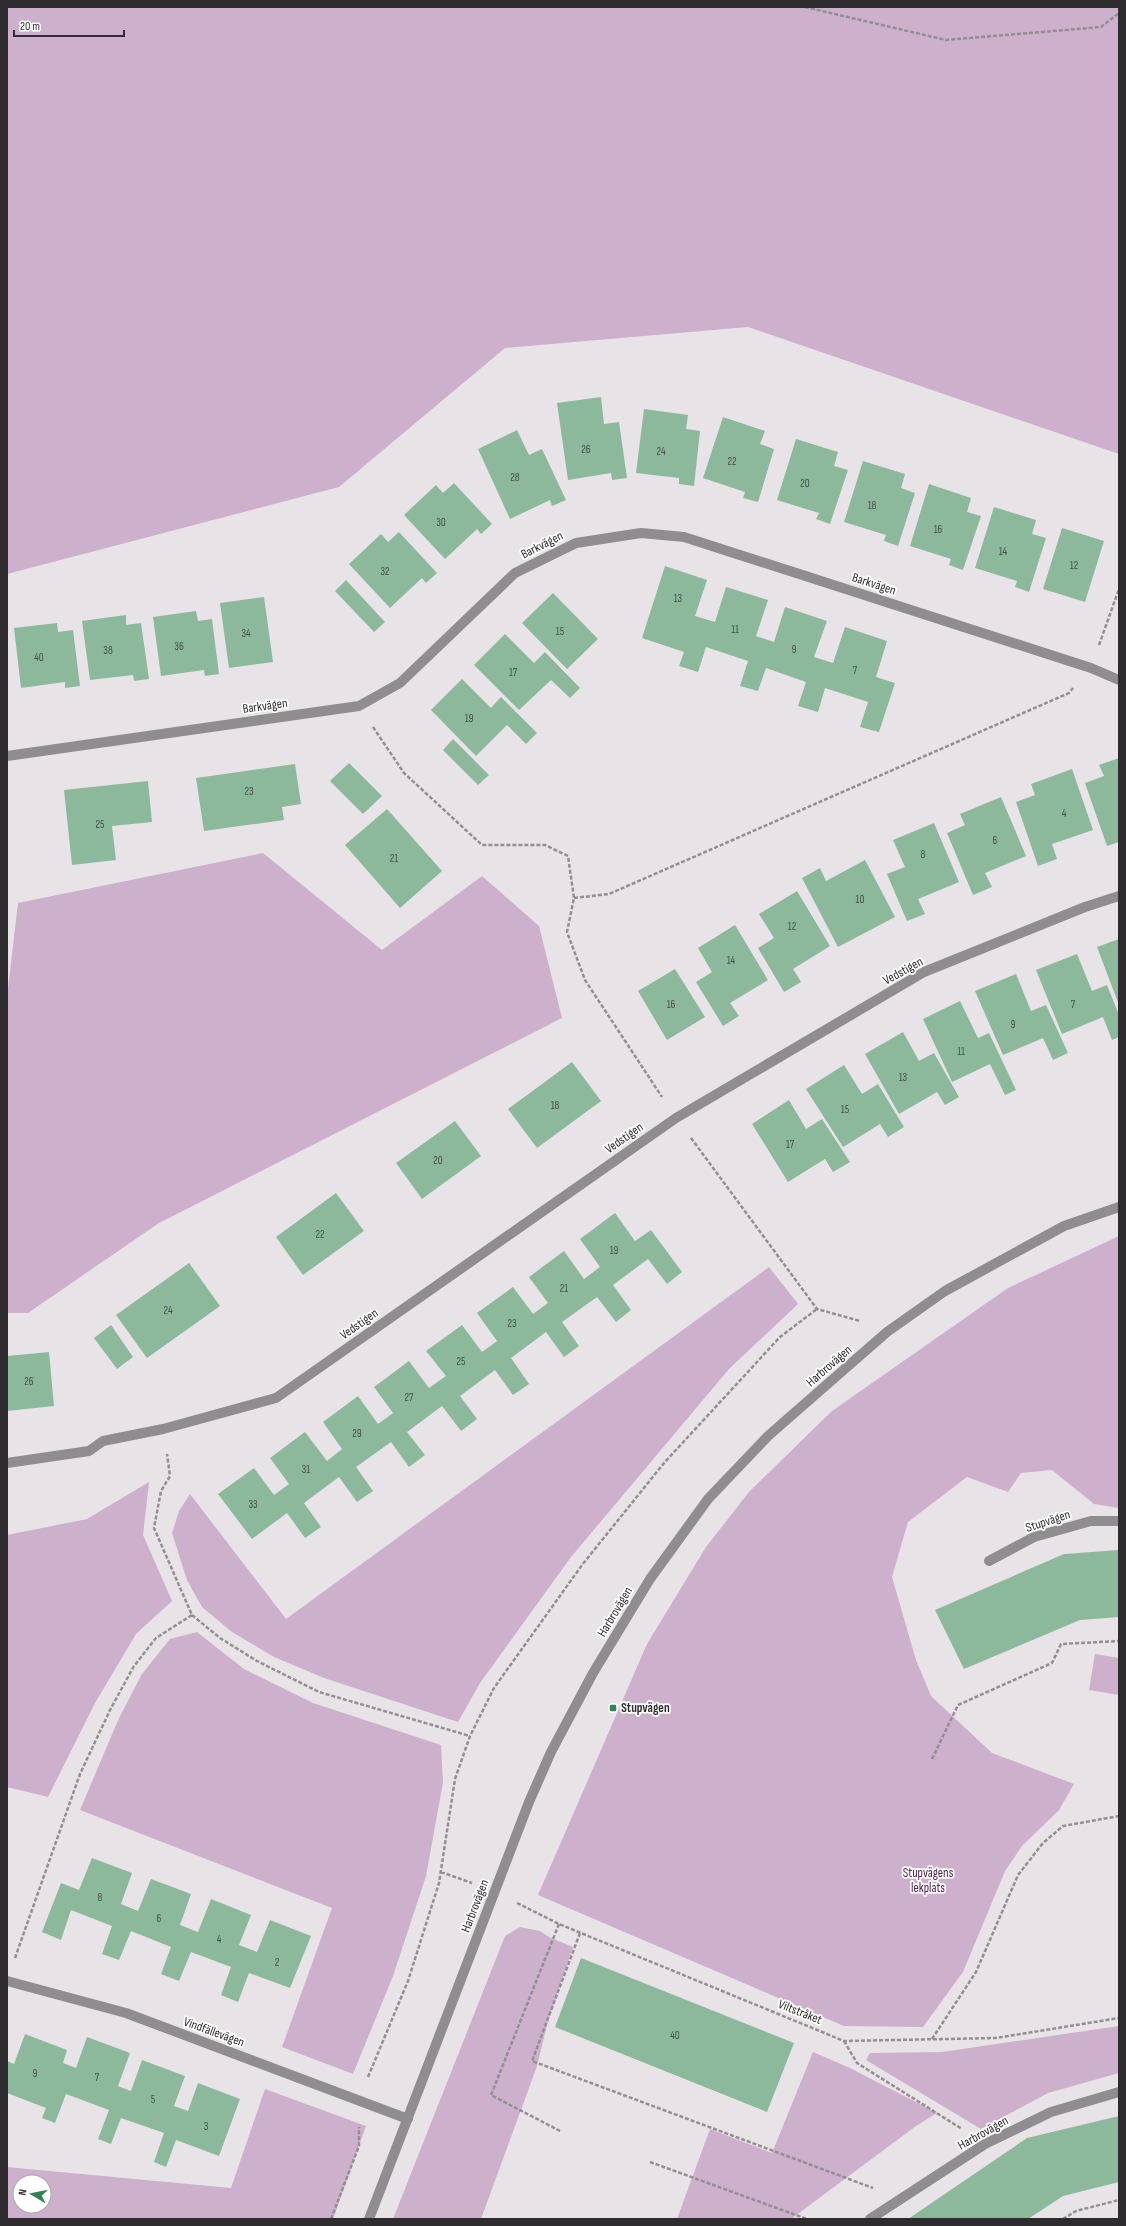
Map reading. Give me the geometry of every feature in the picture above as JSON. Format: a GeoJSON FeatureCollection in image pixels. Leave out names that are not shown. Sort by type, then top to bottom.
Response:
{"type":"FeatureCollection","features":[{"type":"Feature","properties":{"kind":"street","name":"Barkvägen"},"geometry":{"type":"LineString","coordinates":[[7,756],[359,706],[400,683],[516,573],[576,543],[641,532],[684,537],[1091,668],[1119,680]]}},
{"type":"Feature","properties":{"kind":"street","name":"Vedstigen"},"geometry":{"type":"LineString","coordinates":[[7,1463],[89,1451],[103,1441],[163,1429],[276,1398],[676,1118],[924,972],[1085,907],[1119,896]]}},
{"type":"Feature","properties":{"kind":"street","name":"Harbrovägen"},"geometry":{"type":"LineString","coordinates":[[369,2219],[529,1802],[552,1752],[593,1673],[650,1579],[708,1498],[774,1431],[888,1332],[945,1291],[1064,1226],[1119,1207]]}},
{"type":"Feature","properties":{"kind":"street","name":"Stupvägen"},"geometry":{"type":"LineString","coordinates":[[989,1562],[1034,1538],[1091,1521],[1119,1521]]}},
{"type":"Feature","properties":{"kind":"street","name":"Vindfällevägen"},"geometry":{"type":"LineString","coordinates":[[7,1981],[126,2013],[408,2118]]}},
{"type":"Feature","properties":{"kind":"street","name":"Harbrovägen"},"geometry":{"type":"LineString","coordinates":[[870,2219],[985,2144],[1051,2112],[1119,2092]]}},
{"type":"Feature","properties":{"kind":"path"},"geometry":{"type":"LineString","coordinates":[[805,7],[946,40],[1101,28],[1119,13]]}},
{"type":"Feature","properties":{"kind":"path"},"geometry":{"type":"LineString","coordinates":[[574,898],[609,894],[1069,693],[1091,668],[1119,589]]}},
{"type":"Feature","properties":{"kind":"path"},"geometry":{"type":"LineString","coordinates":[[331,2219],[359,2146],[359,2099],[408,1981],[441,1872],[455,1779],[470,1736],[494,1688],[582,1565],[654,1475],[780,1337],[817,1309],[676,1118],[585,980],[567,932],[574,898],[568,856],[545,846],[482,845],[404,773],[359,706]]}},
{"type":"Feature","properties":{"kind":"path"},"geometry":{"type":"LineString","coordinates":[[163,1429],[170,1476],[162,1491],[154,1528],[192,1615],[220,1638],[257,1661],[319,1692],[470,1736]]}},
{"type":"Feature","properties":{"kind":"path"},"geometry":{"type":"LineString","coordinates":[[12,1965],[80,1774],[111,1708],[134,1666],[156,1638],[192,1615]]}},
{"type":"Feature","properties":{"kind":"path"},"geometry":{"type":"LineString","coordinates":[[932,1758],[958,1705],[1052,1662],[1061,1644],[1119,1641]]}},
{"type":"Feature","properties":{"kind":"path"},"geometry":{"type":"LineString","coordinates":[[932,2040],[976,1972],[1018,1875],[1043,1843],[1063,1826],[1119,1816]]}},
{"type":"Feature","properties":{"kind":"path","name":"Viltstråket"},"geometry":{"type":"LineString","coordinates":[[441,1872],[494,1892],[580,1933],[844,2041],[996,2038],[1119,2018]]}},
{"type":"Feature","properties":{"kind":"path"},"geometry":{"type":"LineString","coordinates":[[559,1924],[491,2094],[560,2131]]}},
{"type":"Feature","properties":{"kind":"path"},"geometry":{"type":"LineString","coordinates":[[580,1933],[532,2061],[902,2198]]}},
{"type":"Feature","properties":{"kind":"path"},"geometry":{"type":"LineString","coordinates":[[844,2041],[857,2063],[985,2144]]}},
{"type":"Feature","properties":{"kind":"path"},"geometry":{"type":"LineString","coordinates":[[650,2162],[807,2219]]}},
{"type":"Feature","properties":{"kind":"path"},"geometry":{"type":"LineString","coordinates":[[1063,2219],[1076,2211],[1119,2200]]}},
{"type":"Feature","properties":{"kind":"green space"},"geometry":{"type":"Polygon","coordinates":[[[7,7],[1119,7],[1119,454],[748,327],[505,348],[339,487],[7,574],[7,7]]]}},
{"type":"Feature","properties":{"kind":"green space"},"geometry":{"type":"Polygon","coordinates":[[[263,853],[382,950],[482,876],[539,926],[562,1018],[159,1223],[28,1313],[7,1313],[7,997],[18,903],[263,853]]]}},
{"type":"Feature","properties":{"kind":"green space","name":"Stupvägens lekplats"},"geometry":{"type":"Polygon","coordinates":[[[1119,1236],[1119,1508],[1094,1504],[1052,1470],[1021,1473],[1008,1492],[967,1477],[908,1522],[892,1577],[916,1660],[931,1696],[992,1753],[1074,1784],[1059,1810],[1022,1846],[1005,1871],[963,1972],[923,2027],[844,2026],[538,1895],[647,1644],[706,1547],[749,1492],[832,1411],[1008,1288],[1119,1236]]]}},
{"type":"Feature","properties":{"kind":"green space"},"geometry":{"type":"Polygon","coordinates":[[[769,1267],[798,1304],[729,1369],[571,1557],[480,1683],[458,1722],[324,1678],[274,1657],[232,1632],[202,1607],[187,1580],[172,1533],[179,1511],[190,1494],[286,1619],[769,1267]]]}},
{"type":"Feature","properties":{"kind":"green space"},"geometry":{"type":"Polygon","coordinates":[[[149,1482],[143,1535],[172,1601],[136,1634],[95,1703],[48,1797],[7,1787],[7,1535],[87,1519],[149,1482]]]}},
{"type":"Feature","properties":{"kind":"green space"},"geometry":{"type":"Polygon","coordinates":[[[197,1632],[244,1669],[313,1703],[441,1745],[443,1782],[426,1876],[393,1976],[353,2074],[282,2047],[332,1908],[80,1810],[119,1718],[142,1674],[170,1639],[197,1632]]]}},
{"type":"Feature","properties":{"kind":"green space"},"geometry":{"type":"Polygon","coordinates":[[[1095,1654],[1119,1658],[1119,1695],[1089,1690],[1095,1654]]]}},
{"type":"Feature","properties":{"kind":"green space"},"geometry":{"type":"Polygon","coordinates":[[[520,1927],[540,1931],[549,1937],[573,1947],[548,2021],[537,2066],[481,2219],[393,2219],[505,1936],[520,1927]]]}},
{"type":"Feature","properties":{"kind":"green space"},"geometry":{"type":"Polygon","coordinates":[[[1119,2026],[1119,2073],[1048,2093],[981,2129],[866,2060],[870,2053],[942,2052],[1119,2026]]]}},
{"type":"Feature","properties":{"kind":"green space"},"geometry":{"type":"Polygon","coordinates":[[[813,2052],[850,2068],[937,2113],[916,2126],[791,2219],[677,2219],[710,2129],[772,2153],[813,2052]]]}},
{"type":"Feature","properties":{"kind":"green space"},"geometry":{"type":"Polygon","coordinates":[[[265,2089],[366,2126],[333,2219],[7,2219],[7,2167],[231,2188],[265,2089]]]}},
{"type":"Feature","properties":{"kind":"building"},"geometry":{"type":"Polygon","coordinates":[[[601,397],[604,424],[619,422],[627,478],[612,480],[611,473],[568,480],[557,403],[601,397]]]}},
{"type":"Feature","properties":{"kind":"building"},"geometry":{"type":"Polygon","coordinates":[[[644,409],[688,415],[686,429],[700,431],[694,486],[679,484],[679,478],[636,473],[644,409]]]}},
{"type":"Feature","properties":{"kind":"building"},"geometry":{"type":"Polygon","coordinates":[[[723,417],[765,431],[760,444],[774,449],[758,502],[743,498],[745,492],[703,478],[723,417]]]}},
{"type":"Feature","properties":{"kind":"building"},"geometry":{"type":"Polygon","coordinates":[[[517,430],[529,455],[542,449],[566,500],[552,506],[550,500],[510,519],[478,449],[517,430]]]}},
{"type":"Feature","properties":{"kind":"building"},"geometry":{"type":"Polygon","coordinates":[[[796,439],[838,452],[834,466],[848,470],[830,524],[816,519],[819,513],[777,500],[796,439]]]}},
{"type":"Feature","properties":{"kind":"building"},"geometry":{"type":"Polygon","coordinates":[[[863,461],[905,474],[901,488],[915,493],[898,546],[884,541],[886,535],[844,522],[863,461]]]}},
{"type":"Feature","properties":{"kind":"building"},"geometry":{"type":"Polygon","coordinates":[[[454,483],[492,524],[481,534],[477,529],[445,559],[404,515],[436,485],[443,493],[454,483]]]}},
{"type":"Feature","properties":{"kind":"building"},"geometry":{"type":"Polygon","coordinates":[[[929,484],[971,498],[967,512],[981,516],[963,570],[949,565],[951,559],[910,546],[929,484]]]}},
{"type":"Feature","properties":{"kind":"building"},"geometry":{"type":"Polygon","coordinates":[[[994,507],[1036,520],[1032,534],[1046,538],[1029,592],[1015,587],[1017,581],[975,568],[994,507]]]}},
{"type":"Feature","properties":{"kind":"building"},"geometry":{"type":"Polygon","coordinates":[[[1062,528],[1104,541],[1085,602],[1043,589],[1062,528]]]}},
{"type":"Feature","properties":{"kind":"building"},"geometry":{"type":"Polygon","coordinates":[[[399,532],[437,573],[426,583],[422,578],[390,608],[349,564],[381,534],[388,542],[399,532]]]}},
{"type":"Feature","properties":{"kind":"building"},"geometry":{"type":"Polygon","coordinates":[[[665,566],[707,580],[695,616],[715,622],[726,587],[768,600],[756,636],[774,642],[785,607],[827,621],[814,657],[833,663],[845,627],[887,641],[876,677],[895,683],[879,732],[860,727],[868,702],[825,688],[818,712],[798,706],[806,682],[766,668],[758,691],[740,686],[748,661],[706,647],[698,672],[679,666],[684,652],[642,638],[665,566]]]}},
{"type":"Feature","properties":{"kind":"building"},"geometry":{"type":"Polygon","coordinates":[[[346,580],[385,622],[374,632],[335,591],[346,580]]]}},
{"type":"Feature","properties":{"kind":"building"},"geometry":{"type":"Polygon","coordinates":[[[553,593],[598,639],[567,669],[522,623],[553,593]]]}},
{"type":"Feature","properties":{"kind":"building"},"geometry":{"type":"Polygon","coordinates":[[[264,597],[273,662],[229,668],[220,603],[264,597]]]}},
{"type":"Feature","properties":{"kind":"building"},"geometry":{"type":"Polygon","coordinates":[[[196,611],[198,621],[212,619],[219,674],[205,676],[204,670],[161,676],[153,617],[196,611]]]}},
{"type":"Feature","properties":{"kind":"building"},"geometry":{"type":"Polygon","coordinates":[[[126,615],[126,625],[141,623],[149,679],[134,681],[133,675],[90,680],[82,621],[126,615]]]}},
{"type":"Feature","properties":{"kind":"building"},"geometry":{"type":"Polygon","coordinates":[[[57,623],[58,632],[73,630],[80,686],[65,688],[65,682],[21,688],[14,628],[57,623]]]}},
{"type":"Feature","properties":{"kind":"building"},"geometry":{"type":"Polygon","coordinates":[[[505,634],[534,663],[545,652],[580,688],[570,698],[551,680],[519,710],[474,665],[505,634]]]}},
{"type":"Feature","properties":{"kind":"building"},"geometry":{"type":"Polygon","coordinates":[[[462,679],[491,708],[501,697],[537,733],[526,744],[507,725],[476,756],[431,710],[462,679]]]}},
{"type":"Feature","properties":{"kind":"building"},"geometry":{"type":"Polygon","coordinates":[[[453,739],[489,775],[478,785],[443,750],[453,739]]]}},
{"type":"Feature","properties":{"kind":"building"},"geometry":{"type":"Polygon","coordinates":[[[1119,758],[1119,842],[1107,846],[1085,783],[1104,776],[1099,765],[1119,758]]]}},
{"type":"Feature","properties":{"kind":"building"},"geometry":{"type":"Polygon","coordinates":[[[349,763],[382,796],[363,814],[330,781],[349,763]]]}},
{"type":"Feature","properties":{"kind":"building"},"geometry":{"type":"Polygon","coordinates":[[[295,764],[301,804],[282,807],[284,820],[204,831],[196,778],[295,764]]]}},
{"type":"Feature","properties":{"kind":"building"},"geometry":{"type":"Polygon","coordinates":[[[1072,769],[1093,830],[1052,844],[1057,859],[1038,866],[1016,802],[1035,795],[1031,784],[1072,769]]]}},
{"type":"Feature","properties":{"kind":"building"},"geometry":{"type":"Polygon","coordinates":[[[148,781],[152,822],[112,826],[116,860],[72,865],[64,790],[148,781]]]}},
{"type":"Feature","properties":{"kind":"building"},"geometry":{"type":"Polygon","coordinates":[[[1001,797],[1026,856],[985,873],[992,887],[973,895],[947,833],[965,825],[960,814],[1001,797]]]}},
{"type":"Feature","properties":{"kind":"building"},"geometry":{"type":"Polygon","coordinates":[[[387,809],[442,871],[400,908],[345,845],[387,809]]]}},
{"type":"Feature","properties":{"kind":"building"},"geometry":{"type":"Polygon","coordinates":[[[934,823],[959,882],[918,899],[925,914],[907,921],[887,874],[905,867],[893,840],[934,823]]]}},
{"type":"Feature","properties":{"kind":"building"},"geometry":{"type":"Polygon","coordinates":[[[865,860],[895,917],[838,947],[802,878],[820,868],[826,881],[865,860]]]}},
{"type":"Feature","properties":{"kind":"building"},"geometry":{"type":"Polygon","coordinates":[[[797,891],[830,946],[793,969],[801,982],[784,992],[758,948],[774,938],[759,914],[797,891]]]}},
{"type":"Feature","properties":{"kind":"building"},"geometry":{"type":"Polygon","coordinates":[[[735,925],[768,980],[730,1003],[739,1016],[723,1026],[696,982],[712,972],[698,948],[735,925]]]}},
{"type":"Feature","properties":{"kind":"building"},"geometry":{"type":"Polygon","coordinates":[[[1119,939],[1119,1005],[1097,947],[1119,939]]]}},
{"type":"Feature","properties":{"kind":"building"},"geometry":{"type":"Polygon","coordinates":[[[1077,954],[1092,991],[1107,985],[1119,1015],[1119,1037],[1112,1040],[1103,1017],[1062,1034],[1036,970],[1077,954]]]}},
{"type":"Feature","properties":{"kind":"building"},"geometry":{"type":"Polygon","coordinates":[[[675,969],[705,1017],[667,1040],[638,991],[675,969]]]}},
{"type":"Feature","properties":{"kind":"building"},"geometry":{"type":"Polygon","coordinates":[[[1016,974],[1031,1011],[1046,1005],[1068,1053],[1053,1060],[1043,1038],[1003,1055],[975,991],[1016,974]]]}},
{"type":"Feature","properties":{"kind":"building"},"geometry":{"type":"Polygon","coordinates":[[[960,1001],[978,1038],[989,1033],[1016,1090],[1005,1095],[990,1064],[952,1082],[923,1019],[960,1001]]]}},
{"type":"Feature","properties":{"kind":"building"},"geometry":{"type":"Polygon","coordinates":[[[903,1032],[919,1061],[934,1053],[959,1097],[945,1105],[937,1092],[899,1114],[865,1054],[903,1032]]]}},
{"type":"Feature","properties":{"kind":"building"},"geometry":{"type":"Polygon","coordinates":[[[572,1062],[601,1101],[537,1148],[508,1109],[572,1062]]]}},
{"type":"Feature","properties":{"kind":"building"},"geometry":{"type":"Polygon","coordinates":[[[844,1065],[862,1094],[878,1084],[904,1127],[888,1137],[880,1124],[843,1147],[806,1089],[844,1065]]]}},
{"type":"Feature","properties":{"kind":"building"},"geometry":{"type":"Polygon","coordinates":[[[789,1100],[806,1129],[822,1119],[850,1162],[833,1172],[825,1159],[788,1182],[752,1124],[789,1100]]]}},
{"type":"Feature","properties":{"kind":"building"},"geometry":{"type":"Polygon","coordinates":[[[455,1121],[481,1156],[422,1199],[396,1163],[455,1121]]]}},
{"type":"Feature","properties":{"kind":"building"},"geometry":{"type":"Polygon","coordinates":[[[336,1193],[364,1231],[303,1275],[276,1237],[336,1193]]]}},
{"type":"Feature","properties":{"kind":"building"},"geometry":{"type":"Polygon","coordinates":[[[615,1213],[635,1241],[651,1230],[682,1272],[667,1284],[648,1259],[613,1285],[631,1310],[616,1322],[597,1297],[562,1322],[579,1346],[564,1357],[546,1332],[511,1358],[529,1384],[513,1395],[495,1370],[460,1396],[477,1419],[461,1431],[442,1406],[407,1432],[425,1455],[409,1467],[391,1442],[356,1467],[373,1491],[357,1502],[339,1477],[304,1503],[321,1527],[305,1538],[287,1513],[252,1539],[218,1494],[254,1468],[274,1495],[289,1484],[270,1458],[305,1432],[327,1461],[342,1449],[323,1422],[358,1396],[378,1424],[393,1413],[374,1387],[409,1361],[429,1388],[446,1376],[426,1351],[462,1325],[482,1352],[497,1341],[477,1313],[513,1287],[533,1314],[548,1303],[529,1277],[564,1251],[584,1279],[600,1267],[580,1239],[615,1213]]]}},
{"type":"Feature","properties":{"kind":"building"},"geometry":{"type":"Polygon","coordinates":[[[189,1263],[220,1306],[147,1358],[116,1315],[189,1263]]]}},
{"type":"Feature","properties":{"kind":"building"},"geometry":{"type":"Polygon","coordinates":[[[111,1325],[133,1357],[117,1369],[94,1338],[111,1325]]]}},
{"type":"Feature","properties":{"kind":"building"},"geometry":{"type":"Polygon","coordinates":[[[49,1352],[54,1406],[7,1411],[7,1356],[49,1352]]]}},
{"type":"Feature","properties":{"kind":"building"},"geometry":{"type":"Polygon","coordinates":[[[1119,1550],[1119,1617],[1080,1620],[964,1669],[935,1610],[1064,1554],[1119,1550]]]}},
{"type":"Feature","properties":{"kind":"building"},"geometry":{"type":"Polygon","coordinates":[[[92,1858],[132,1873],[121,1904],[138,1911],[151,1879],[191,1894],[180,1925],[198,1932],[211,1899],[251,1915],[239,1945],[257,1952],[270,1920],[311,1936],[290,1988],[249,1973],[238,2002],[221,1995],[231,1967],[191,1952],[179,1981],[161,1974],[171,1947],[131,1931],[119,1960],[102,1954],[112,1926],[71,1910],[61,1940],[42,1932],[61,1883],[79,1890],[92,1858]]]}},
{"type":"Feature","properties":{"kind":"building"},"geometry":{"type":"Polygon","coordinates":[[[581,1958],[794,2043],[767,2112],[555,2027],[581,1958]]]}},
{"type":"Feature","properties":{"kind":"building"},"geometry":{"type":"Polygon","coordinates":[[[25,2034],[67,2050],[63,2063],[76,2068],[87,2037],[130,2053],[118,2086],[131,2091],[142,2060],[185,2076],[174,2106],[188,2111],[198,2083],[240,2099],[219,2156],[176,2140],[166,2167],[154,2162],[164,2133],[121,2118],[111,2144],[98,2139],[109,2110],[66,2094],[55,2123],[42,2118],[46,2108],[7,2093],[7,2061],[14,2064],[25,2034]]]}},
{"type":"Feature","properties":{"kind":"building"},"geometry":{"type":"Polygon","coordinates":[[[1119,2116],[1119,2182],[1063,2196],[1028,2219],[908,2219],[1027,2138],[1119,2116]]]}},
{"type":"Feature","properties":{"kind":"place","name":"Stupvägen"},"geometry":{"type":"Point","coordinates":[613,1708]}}]}
